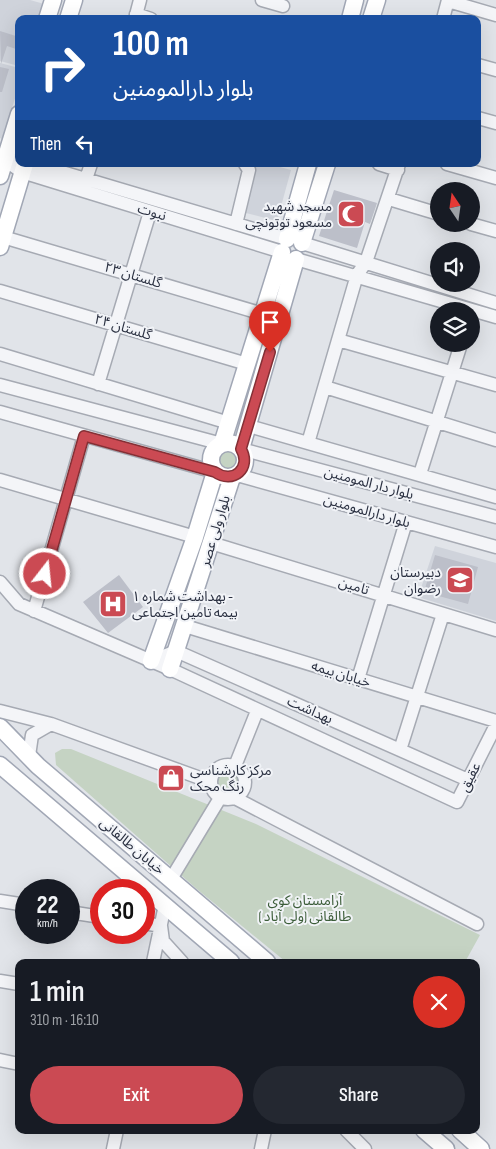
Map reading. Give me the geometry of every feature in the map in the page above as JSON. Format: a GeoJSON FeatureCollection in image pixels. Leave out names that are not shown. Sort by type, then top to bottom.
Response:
{"type":"FeatureCollection","features":[{"type":"Feature","properties":{"kind":"main road"},"geometry":{"type":"LineString","coordinates":[[48,15],[53,0]]}},
{"type":"Feature","properties":{"kind":"main road"},"geometry":{"type":"LineString","coordinates":[[69,15],[74,0]]}},
{"type":"Feature","properties":{"kind":"main road"},"geometry":{"type":"LineString","coordinates":[[351,15],[354,0]]}},
{"type":"Feature","properties":{"kind":"main road"},"geometry":{"type":"LineString","coordinates":[[372,15],[376,0]]}},
{"type":"Feature","properties":{"kind":"main road"},"geometry":{"type":"LineString","coordinates":[[0,176],[15,165]]}},
{"type":"Feature","properties":{"kind":"main road"},"geometry":{"type":"LineString","coordinates":[[2,242],[17,167]]}},
{"type":"Feature","properties":{"kind":"main road"},"geometry":{"type":"LineString","coordinates":[[307,167],[292,248],[249,426],[241,449],[245,460],[242,471],[226,478],[215,472],[212,468],[211,456],[213,451],[222,444],[263,314],[292,248],[326,167]]}},
{"type":"Feature","properties":{"kind":"main road"},"geometry":{"type":"LineString","coordinates":[[222,444],[232,444],[241,449]]}},
{"type":"Feature","properties":{"kind":"main road","name":"بلوار ولی عصر"},"geometry":{"type":"LineString","coordinates":[[150,661],[195,537],[215,472]]}},
{"type":"Feature","properties":{"kind":"main road","name":"بلوار ولی عصر"},"geometry":{"type":"LineString","coordinates":[[170,669],[186,626],[234,476]]}},
{"type":"Feature","properties":{"kind":"main road","name":"خیابان طالقانی"},"geometry":{"type":"LineString","coordinates":[[0,727],[34,761],[263,959]]}},
{"type":"Feature","properties":{"kind":"main road"},"geometry":{"type":"LineString","coordinates":[[22,782],[22,770],[34,761]]}},
{"type":"Feature","properties":{"kind":"main road","name":"خیابان طالقانی"},"geometry":{"type":"LineString","coordinates":[[0,765],[228,959]]}},
{"type":"Feature","properties":{"kind":"main road"},"geometry":{"type":"LineString","coordinates":[[429,1134],[446,1149]]}},
{"type":"Feature","properties":{"kind":"main road"},"geometry":{"type":"LineString","coordinates":[[464,1134],[481,1149]]}},
{"type":"Feature","properties":{"kind":"street"},"geometry":{"type":"LineString","coordinates":[[135,15],[140,0]]}},
{"type":"Feature","properties":{"kind":"street"},"geometry":{"type":"LineString","coordinates":[[262,0],[282,8]]}},
{"type":"Feature","properties":{"kind":"street"},"geometry":{"type":"LineString","coordinates":[[444,15],[448,0],[496,15]]}},
{"type":"Feature","properties":{"kind":"street"},"geometry":{"type":"LineString","coordinates":[[481,66],[496,70]]}},
{"type":"Feature","properties":{"kind":"street"},"geometry":{"type":"LineString","coordinates":[[481,119],[496,123]]}},
{"type":"Feature","properties":{"kind":"street","name":"نبوت"},"geometry":{"type":"LineString","coordinates":[[31,167],[84,184],[236,224],[357,275],[445,302]]}},
{"type":"Feature","properties":{"kind":"street"},"geometry":{"type":"LineString","coordinates":[[84,184],[90,167]]}},
{"type":"Feature","properties":{"kind":"street"},"geometry":{"type":"LineString","coordinates":[[236,224],[249,170],[247,167]]}},
{"type":"Feature","properties":{"kind":"street"},"geometry":{"type":"LineString","coordinates":[[308,443],[357,275],[366,262],[399,167]]}},
{"type":"Feature","properties":{"kind":"street"},"geometry":{"type":"LineString","coordinates":[[458,167],[496,178]]}},
{"type":"Feature","properties":{"kind":"street","name":"نبوت"},"geometry":{"type":"LineString","coordinates":[[84,184],[150,212],[292,248],[366,262],[496,303]]}},
{"type":"Feature","properties":{"kind":"street"},"geometry":{"type":"LineString","coordinates":[[389,199],[430,211]]}},
{"type":"Feature","properties":{"kind":"street"},"geometry":{"type":"LineString","coordinates":[[98,384],[150,212]]}},
{"type":"Feature","properties":{"kind":"street"},"geometry":{"type":"LineString","coordinates":[[480,227],[496,231]]}},
{"type":"Feature","properties":{"kind":"street","name":"گلستان ۲۳"},"geometry":{"type":"LineString","coordinates":[[2,242],[131,275],[263,314]]}},
{"type":"Feature","properties":{"kind":"street","name":"گلستان ۲۴"},"geometry":{"type":"LineString","coordinates":[[0,290],[247,364]]}},
{"type":"Feature","properties":{"kind":"street"},"geometry":{"type":"LineString","coordinates":[[473,302],[475,296]]}},
{"type":"Feature","properties":{"kind":"street","name":"نبوت"},"geometry":{"type":"LineString","coordinates":[[480,313],[496,317]]}},
{"type":"Feature","properties":{"kind":"street"},"geometry":{"type":"LineString","coordinates":[[338,340],[496,385]]}},
{"type":"Feature","properties":{"kind":"street"},"geometry":{"type":"LineString","coordinates":[[420,474],[458,352]]}},
{"type":"Feature","properties":{"kind":"street"},"geometry":{"type":"LineString","coordinates":[[0,354],[228,423]]}},
{"type":"Feature","properties":{"kind":"street"},"geometry":{"type":"LineString","coordinates":[[0,385],[222,444]]}},
{"type":"Feature","properties":{"kind":"street"},"geometry":{"type":"LineString","coordinates":[[324,388],[496,440]]}},
{"type":"Feature","properties":{"kind":"street"},"geometry":{"type":"LineString","coordinates":[[0,412],[215,472]]}},
{"type":"Feature","properties":{"kind":"street"},"geometry":{"type":"LineString","coordinates":[[249,426],[496,497]]}},
{"type":"Feature","properties":{"kind":"street"},"geometry":{"type":"LineString","coordinates":[[34,611],[84,436]]}},
{"type":"Feature","properties":{"kind":"street","name":"بلوار دار المومنین"},"geometry":{"type":"LineString","coordinates":[[241,449],[496,517]]}},
{"type":"Feature","properties":{"kind":"street","name":"بلوار دارالمومنین"},"geometry":{"type":"LineString","coordinates":[[234,476],[496,547]]}},
{"type":"Feature","properties":{"kind":"street"},"geometry":{"type":"LineString","coordinates":[[0,480],[195,537]]}},
{"type":"Feature","properties":{"kind":"street"},"geometry":{"type":"LineString","coordinates":[[358,679],[406,522]]}},
{"type":"Feature","properties":{"kind":"street","name":"تامین"},"geometry":{"type":"LineString","coordinates":[[211,543],[496,630]]}},
{"type":"Feature","properties":{"kind":"street","name":"بهداشت"},"geometry":{"type":"LineString","coordinates":[[0,582],[19,604],[170,669],[257,711],[457,802]]}},
{"type":"Feature","properties":{"kind":"street"},"geometry":{"type":"LineString","coordinates":[[400,750],[443,614]]}},
{"type":"Feature","properties":{"kind":"street","name":"خیابان بیمه"},"geometry":{"type":"LineString","coordinates":[[186,626],[496,721]]}},
{"type":"Feature","properties":{"kind":"street"},"geometry":{"type":"LineString","coordinates":[[150,661],[176,651]]}},
{"type":"Feature","properties":{"kind":"street","name":"بهداشت"},"geometry":{"type":"LineString","coordinates":[[176,651],[468,780]]}},
{"type":"Feature","properties":{"kind":"street"},"geometry":{"type":"LineString","coordinates":[[0,711],[51,724],[210,782]]}},
{"type":"Feature","properties":{"kind":"street"},"geometry":{"type":"LineString","coordinates":[[235,766],[257,711]]}},
{"type":"Feature","properties":{"kind":"street"},"geometry":{"type":"LineString","coordinates":[[305,732],[311,733],[319,729],[321,722],[317,713]]}},
{"type":"Feature","properties":{"kind":"street"},"geometry":{"type":"LineString","coordinates":[[34,761],[32,735],[51,724]]}},
{"type":"Feature","properties":{"kind":"street","name":"عقیق"},"geometry":{"type":"LineString","coordinates":[[457,802],[496,726]]}},
{"type":"Feature","properties":{"kind":"street"},"geometry":{"type":"LineString","coordinates":[[235,798],[244,791],[246,779],[244,774],[235,766],[224,765],[212,776],[210,782],[214,792],[220,798],[235,798],[477,924]]}},
{"type":"Feature","properties":{"kind":"street"},"geometry":{"type":"LineString","coordinates":[[171,879],[220,798]]}},
{"type":"Feature","properties":{"kind":"street"},"geometry":{"type":"LineString","coordinates":[[0,902],[15,904]]}},
{"type":"Feature","properties":{"kind":"street"},"geometry":{"type":"LineString","coordinates":[[154,959],[165,905]]}},
{"type":"Feature","properties":{"kind":"street"},"geometry":{"type":"LineString","coordinates":[[155,925],[161,926]]}},
{"type":"Feature","properties":{"kind":"street"},"geometry":{"type":"LineString","coordinates":[[161,926],[163,941],[179,959]]}},
{"type":"Feature","properties":{"kind":"street"},"geometry":{"type":"LineString","coordinates":[[0,981],[15,983]]}},
{"type":"Feature","properties":{"kind":"street"},"geometry":{"type":"LineString","coordinates":[[0,1060],[15,1063]]}},
{"type":"Feature","properties":{"kind":"street"},"geometry":{"type":"LineString","coordinates":[[113,1149],[116,1134]]}},
{"type":"Feature","properties":{"kind":"street"},"geometry":{"type":"LineString","coordinates":[[261,1149],[264,1134]]}},
{"type":"Feature","properties":{"kind":"street"},"geometry":{"type":"LineString","coordinates":[[350,1134],[365,1149]]}},
{"type":"Feature","properties":{"kind":"shaded area"},"geometry":{"type":"Polygon","coordinates":[[[0,0],[30,0],[44,4],[40,15],[15,15],[15,65],[0,61],[0,0]]]}},
{"type":"Feature","properties":{"kind":"shaded area"},"geometry":{"type":"Polygon","coordinates":[[[0,63],[15,67],[15,98],[2,139],[0,138],[0,63]]]}},
{"type":"Feature","properties":{"kind":"shaded area"},"geometry":{"type":"Polygon","coordinates":[[[255,167],[280,167],[291,170],[277,221],[242,212],[255,167]]]}},
{"type":"Feature","properties":{"kind":"shaded area","name":"دبیرستان رضوان"},"geometry":{"type":"Polygon","coordinates":[[[435,546],[496,563],[496,621],[418,597],[435,546]]]}},
{"type":"Feature","properties":{"kind":"green space"},"geometry":{"type":"Polygon","coordinates":[[[228,447],[238,450],[241,460],[238,470],[228,473],[218,470],[215,460],[218,450],[228,447]]]}},
{"type":"Feature","properties":{"kind":"green space","name":"آرامستان کوی طالقانی (ولی آباد )"},"geometry":{"type":"Polygon","coordinates":[[[62,749],[71,749],[256,824],[480,935],[467,959],[282,959],[198,890],[56,765],[55,753],[62,749]]]}},
{"type":"Feature","properties":{"kind":"green space"},"geometry":{"type":"Polygon","coordinates":[[[228,767],[239,771],[243,782],[239,793],[228,797],[217,793],[213,782],[217,771],[228,767]]]}},
{"type":"Feature","properties":{"kind":"building"},"geometry":{"type":"Polygon","coordinates":[[[0,31],[15,36],[15,49],[7,46],[1,64],[0,31]]]}},
{"type":"Feature","properties":{"kind":"building"},"geometry":{"type":"Polygon","coordinates":[[[0,67],[9,69],[2,92],[0,92],[0,67]]]}},
{"type":"Feature","properties":{"kind":"building"},"geometry":{"type":"Polygon","coordinates":[[[334,190],[377,203],[370,224],[365,222],[357,248],[319,236],[334,190]]]}},
{"type":"Feature","properties":{"kind":"building"},"geometry":{"type":"Polygon","coordinates":[[[435,555],[478,567],[468,604],[424,592],[435,555]]]}},
{"type":"Feature","properties":{"kind":"building","name":"بهداشت شماره ۱ - بیمه تامین اجتماعی"},"geometry":{"type":"Polygon","coordinates":[[[119,575],[143,607],[108,633],[83,602],[119,575]]]}},
{"type":"Feature","properties":{"kind":"place","name":"مسجد شهید مسعود توتونچی"},"geometry":{"type":"Point","coordinates":[351,214]}},
{"type":"Feature","properties":{"kind":"place","name":"دبیرستان رضوان"},"geometry":{"type":"Point","coordinates":[460,580]}},
{"type":"Feature","properties":{"kind":"place","name":"بهداشت شماره ۱ - بیمه تامین اجتماعی"},"geometry":{"type":"Point","coordinates":[113,604]}},
{"type":"Feature","properties":{"kind":"place","name":"مرکز کارشناسی رنگ محک"},"geometry":{"type":"Point","coordinates":[171,778]}},
{"type":"Feature","properties":{"kind":"route"},"geometry":{"type":"LineString","coordinates":[[45,574],[84,436],[215,472],[226,478],[237,475],[244,466],[244,454],[241,449],[270,352]]}}]}
